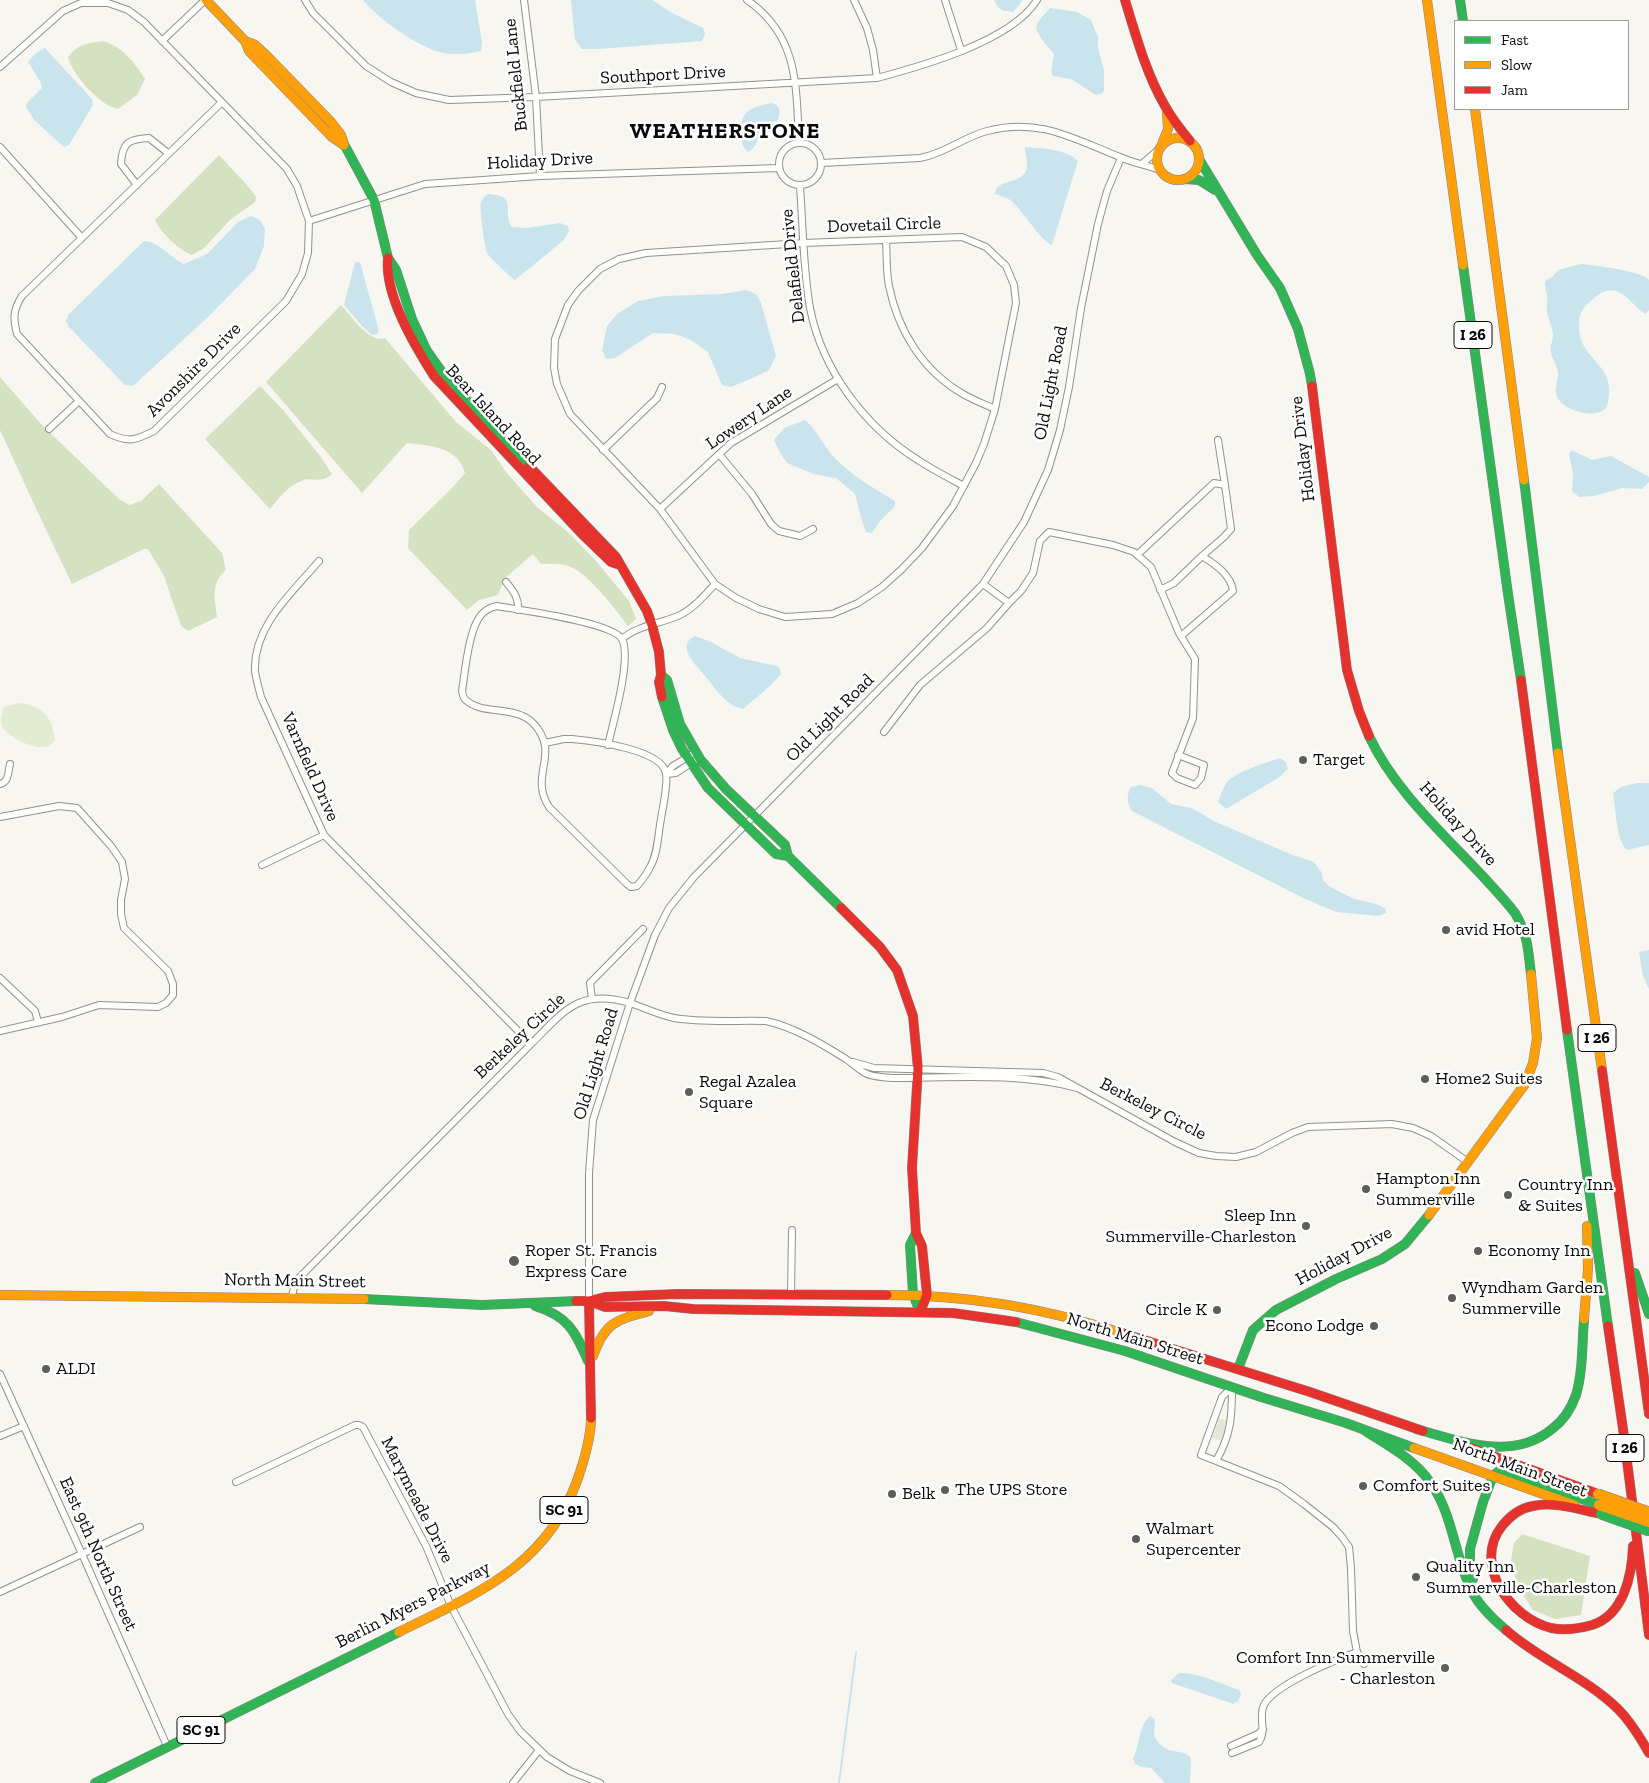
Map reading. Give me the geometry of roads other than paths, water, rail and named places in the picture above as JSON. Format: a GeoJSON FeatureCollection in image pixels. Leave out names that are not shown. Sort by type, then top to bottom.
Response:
{"type":"FeatureCollection","features":[{"type":"Feature","properties":{"kind":"main road","name":"Bear Island Road"},"geometry":{"type":"LineString","coordinates":[[205,0],[245,41],[249,51],[332,138],[344,144],[374,200],[388,258],[396,270],[412,319],[427,351],[444,375],[616,557],[652,625],[659,652],[661,675],[659,682],[666,712],[673,730],[694,757],[756,816]]}},
{"type":"Feature","properties":{"kind":"main road"},"geometry":{"type":"LineString","coordinates":[[1124,0],[1152,79],[1165,106],[1195,146],[1199,159],[1195,172],[1184,179],[1171,179],[1160,170],[1157,157],[1168,130],[1169,121],[1165,106]]}},
{"type":"Feature","properties":{"kind":"main road","name":"I 26"},"geometry":{"type":"LineString","coordinates":[[1427,0],[1520,670],[1586,1176],[1632,1497],[1649,1635]]}},
{"type":"Feature","properties":{"kind":"main road"},"geometry":{"type":"LineString","coordinates":[[1460,0],[1463,20]]}},
{"type":"Feature","properties":{"kind":"main road","name":"I 26"},"geometry":{"type":"LineString","coordinates":[[1475,110],[1519,434],[1547,672],[1649,1414]]}},
{"type":"Feature","properties":{"kind":"main road"},"geometry":{"type":"LineString","coordinates":[[1160,147],[1168,139],[1176,137],[1190,141]]}},
{"type":"Feature","properties":{"kind":"main road","name":"Holiday Drive"},"geometry":{"type":"LineString","coordinates":[[1199,159],[1257,255],[1280,288],[1298,329],[1308,365],[1347,670],[1357,704],[1376,749],[1408,794],[1503,898],[1515,913],[1524,929],[1528,946],[1537,1038],[1533,1063],[1525,1084],[1421,1226],[1405,1244],[1382,1258],[1276,1310],[1258,1325],[1244,1350],[1232,1387]]}},
{"type":"Feature","properties":{"kind":"main road","name":"Holiday Drive"},"geometry":{"type":"LineString","coordinates":[[1184,179],[1198,180],[1210,186],[1219,194]]}},
{"type":"Feature","properties":{"kind":"main road","name":"Bear Island Road"},"geometry":{"type":"LineString","coordinates":[[694,757],[708,788],[746,826]]}},
{"type":"Feature","properties":{"kind":"main road"},"geometry":{"type":"LineString","coordinates":[[756,816],[785,845],[788,856],[880,947],[897,970],[913,1016],[917,1074],[916,1122],[912,1168],[916,1233],[922,1246],[928,1295],[920,1312]]}},
{"type":"Feature","properties":{"kind":"main road"},"geometry":{"type":"LineString","coordinates":[[746,826],[776,854],[788,856]]}},
{"type":"Feature","properties":{"kind":"main road"},"geometry":{"type":"LineString","coordinates":[[1416,1429],[1473,1444],[1519,1446],[1539,1439],[1552,1430],[1569,1410],[1576,1396],[1588,1274],[1586,1176]]}},
{"type":"Feature","properties":{"kind":"main road"},"geometry":{"type":"LineString","coordinates":[[1622,1222],[1643,1300],[1649,1314]]}},
{"type":"Feature","properties":{"kind":"main road"},"geometry":{"type":"LineString","coordinates":[[916,1233],[910,1245],[913,1294],[920,1312]]}},
{"type":"Feature","properties":{"kind":"main road","name":"North Main Street"},"geometry":{"type":"LineString","coordinates":[[0,1294],[292,1296],[373,1298],[482,1305],[589,1301],[605,1297],[677,1294],[913,1294],[1003,1302],[1036,1309],[1136,1337],[1238,1369],[1416,1429],[1599,1504],[1649,1512]]}},
{"type":"Feature","properties":{"kind":"main road","name":"North Main Street"},"geometry":{"type":"LineString","coordinates":[[589,1301],[605,1307],[664,1306],[693,1309],[920,1312],[982,1316],[1036,1326],[1125,1351],[1364,1430],[1493,1476]]}},
{"type":"Feature","properties":{"kind":"main road","name":"Berlin Myers Parkway"},"geometry":{"type":"LineString","coordinates":[[167,1746],[452,1606],[498,1580],[526,1559],[547,1537],[570,1500],[583,1465],[591,1428],[589,1301]]}},
{"type":"Feature","properties":{"kind":"main road"},"geometry":{"type":"LineString","coordinates":[[524,1303],[551,1310],[566,1320],[577,1335],[590,1366]]}},
{"type":"Feature","properties":{"kind":"main road"},"geometry":{"type":"LineString","coordinates":[[590,1366],[604,1329],[617,1319],[664,1306]]}},
{"type":"Feature","properties":{"kind":"main road"},"geometry":{"type":"LineString","coordinates":[[1364,1430],[1418,1466],[1431,1482],[1449,1518],[1465,1575],[1475,1597],[1494,1620],[1512,1636],[1588,1684],[1613,1703],[1632,1725],[1649,1753]]}},
{"type":"Feature","properties":{"kind":"main road"},"geometry":{"type":"LineString","coordinates":[[1494,1620],[1476,1590],[1470,1568],[1470,1549],[1483,1502],[1493,1476],[1500,1470],[1599,1504],[1648,1528]]}},
{"type":"Feature","properties":{"kind":"main road"},"geometry":{"type":"LineString","coordinates":[[1599,1504],[1569,1507],[1539,1505],[1518,1511],[1501,1524],[1492,1542],[1491,1560],[1494,1578],[1503,1595],[1518,1611],[1535,1622],[1554,1629],[1574,1630],[1590,1628],[1604,1620],[1616,1609],[1623,1597],[1630,1575],[1633,1553],[1632,1497]]}},
{"type":"Feature","properties":{"kind":"main road","name":"SC 91"},"geometry":{"type":"LineString","coordinates":[[95,1783],[167,1746]]}},
{"type":"Feature","properties":{"kind":"street"},"geometry":{"type":"LineString","coordinates":[[162,41],[205,0]]}},
{"type":"Feature","properties":{"kind":"street","name":"Southport Drive"},"geometry":{"type":"LineString","coordinates":[[305,0],[313,13],[366,66],[391,82],[416,93],[450,100],[877,78],[917,67],[1004,32],[1020,20],[1037,0]]}},
{"type":"Feature","properties":{"kind":"street","name":"Buckfield Lane"},"geometry":{"type":"LineString","coordinates":[[524,0],[536,97],[540,176]]}},
{"type":"Feature","properties":{"kind":"street"},"geometry":{"type":"LineString","coordinates":[[747,0],[759,8],[779,32],[792,60],[799,142]]}},
{"type":"Feature","properties":{"kind":"street"},"geometry":{"type":"LineString","coordinates":[[854,0],[867,28],[873,50],[877,78]]}},
{"type":"Feature","properties":{"kind":"street"},"geometry":{"type":"LineString","coordinates":[[945,0],[961,50]]}},
{"type":"Feature","properties":{"kind":"street","name":"Avonshire Drive"},"geometry":{"type":"LineString","coordinates":[[0,67],[63,11],[81,3],[108,3],[128,10],[144,22],[162,41],[222,102],[287,169],[297,186],[309,221],[308,253],[302,274],[286,301],[154,431],[139,438],[122,440],[110,434],[17,334],[13,318],[16,306],[22,296],[222,102]]}},
{"type":"Feature","properties":{"kind":"street"},"geometry":{"type":"LineString","coordinates":[[821,163],[934,156],[974,135],[1006,127],[1021,127],[1039,128],[1061,133],[1121,158],[1143,163],[1160,170]]}},
{"type":"Feature","properties":{"kind":"street"},"geometry":{"type":"LineString","coordinates":[[137,185],[121,164],[122,151],[127,144],[135,139],[149,138],[168,153]]}},
{"type":"Feature","properties":{"kind":"street"},"geometry":{"type":"LineString","coordinates":[[799,142],[816,150],[821,163],[820,172],[814,180],[800,186],[788,183],[781,176],[778,168],[779,157],[784,149],[799,142]]}},
{"type":"Feature","properties":{"kind":"street"},"geometry":{"type":"LineString","coordinates":[[0,147],[82,238]]}},
{"type":"Feature","properties":{"kind":"street"},"geometry":{"type":"LineString","coordinates":[[1143,163],[1160,147]]}},
{"type":"Feature","properties":{"kind":"street","name":"Old Light Road"},"geometry":{"type":"LineString","coordinates":[[589,1301],[589,1174],[592,1120],[655,935],[669,908],[694,877],[983,584],[1024,522],[1048,470],[1060,430],[1080,308],[1098,224],[1107,191],[1121,158]]}},
{"type":"Feature","properties":{"kind":"street","name":"Holiday Drive"},"geometry":{"type":"LineString","coordinates":[[309,221],[425,184],[540,176],[778,168]]}},
{"type":"Feature","properties":{"kind":"street","name":"Delafield Drive"},"geometry":{"type":"LineString","coordinates":[[800,186],[810,308],[817,334],[838,379],[859,409],[892,442],[917,460],[964,486]]}},
{"type":"Feature","properties":{"kind":"street","name":"Dovetail Circle"},"geometry":{"type":"LineString","coordinates":[[962,237],[986,247],[1006,266],[1014,285],[1016,304],[995,409],[984,444],[964,486],[939,526],[902,569],[882,587],[858,603],[832,614],[785,618],[736,598],[716,584],[660,508],[570,414],[557,384],[554,368],[555,339],[568,305],[578,291],[600,269],[619,259],[646,253],[804,243],[962,237]]}},
{"type":"Feature","properties":{"kind":"street"},"geometry":{"type":"LineString","coordinates":[[886,240],[889,284],[897,318],[910,342],[922,359],[940,378],[963,394],[995,409]]}},
{"type":"Feature","properties":{"kind":"street","name":"Lowery Lane"},"geometry":{"type":"LineString","coordinates":[[660,508],[719,454],[745,434],[838,379]]}},
{"type":"Feature","properties":{"kind":"street"},"geometry":{"type":"LineString","coordinates":[[603,450],[657,398],[662,387]]}},
{"type":"Feature","properties":{"kind":"street"},"geometry":{"type":"LineString","coordinates":[[50,429],[79,401]]}},
{"type":"Feature","properties":{"kind":"street"},"geometry":{"type":"LineString","coordinates":[[1160,590],[1174,583],[1231,529],[1218,440]]}},
{"type":"Feature","properties":{"kind":"street"},"geometry":{"type":"LineString","coordinates":[[719,454],[752,494],[771,524],[779,531],[800,536],[813,529]]}},
{"type":"Feature","properties":{"kind":"street"},"geometry":{"type":"LineString","coordinates":[[1137,555],[1214,483],[1225,485]]}},
{"type":"Feature","properties":{"kind":"street"},"geometry":{"type":"LineString","coordinates":[[884,732],[920,685],[987,628],[1021,591],[1033,573],[1040,541],[1049,532],[1113,545],[1134,552],[1151,568],[1181,636],[1195,659],[1193,718],[1178,755],[1172,773],[1177,778],[1195,785],[1201,778],[1204,765],[1178,755]]}},
{"type":"Feature","properties":{"kind":"street"},"geometry":{"type":"LineString","coordinates":[[1181,636],[1233,591],[1232,584],[1219,567],[1202,556]]}},
{"type":"Feature","properties":{"kind":"street","name":"Varnfield Drive"},"geometry":{"type":"LineString","coordinates":[[319,561],[276,611],[267,624],[257,647],[255,673],[262,697],[324,835],[531,1044]]}},
{"type":"Feature","properties":{"kind":"street"},"geometry":{"type":"LineString","coordinates":[[506,582],[516,594],[518,610]]}},
{"type":"Feature","properties":{"kind":"street"},"geometry":{"type":"LineString","coordinates":[[622,638],[634,630],[680,615],[690,609],[716,584]]}},
{"type":"Feature","properties":{"kind":"street"},"geometry":{"type":"LineString","coordinates":[[983,584],[1009,603]]}},
{"type":"Feature","properties":{"kind":"street"},"geometry":{"type":"LineString","coordinates":[[608,745],[624,672],[625,653],[622,638],[609,629],[497,606],[487,610],[480,616],[474,628],[462,691],[464,698],[471,704],[516,714],[528,720],[539,732],[545,743],[546,756],[540,785],[543,798],[549,807],[585,844],[631,887],[637,886],[654,860],[664,800],[666,774],[673,766],[694,757]]}},
{"type":"Feature","properties":{"kind":"street"},"geometry":{"type":"LineString","coordinates":[[545,743],[572,739],[641,752],[658,762],[666,774]]}},
{"type":"Feature","properties":{"kind":"street"},"geometry":{"type":"LineString","coordinates":[[0,784],[4,783],[7,779],[10,764]]}},
{"type":"Feature","properties":{"kind":"street"},"geometry":{"type":"LineString","coordinates":[[0,817],[59,806],[77,808],[111,846],[122,862],[125,879],[121,900],[121,914],[124,928],[168,971],[173,984],[173,995],[166,1004],[158,1007],[99,1005],[62,1017],[0,1031]]}},
{"type":"Feature","properties":{"kind":"street"},"geometry":{"type":"LineString","coordinates":[[262,865],[324,835]]}},
{"type":"Feature","properties":{"kind":"street"},"geometry":{"type":"LineString","coordinates":[[592,999],[590,983],[643,929]]}},
{"type":"Feature","properties":{"kind":"street"},"geometry":{"type":"LineString","coordinates":[[0,978],[35,1011],[38,1022]]}},
{"type":"Feature","properties":{"kind":"street","name":"Berkeley Circle"},"geometry":{"type":"LineString","coordinates":[[292,1296],[296,1282],[531,1044],[573,1005],[592,999],[611,999],[680,1019],[766,1020],[800,1033],[872,1076],[891,1078],[917,1074],[1044,1073],[1058,1077],[1175,1142],[1199,1153],[1236,1157],[1256,1152],[1292,1133],[1308,1127],[1392,1124],[1413,1128],[1431,1136],[1468,1162]]}},
{"type":"Feature","properties":{"kind":"street","name":"Berkeley Circle"},"geometry":{"type":"LineString","coordinates":[[847,1060],[874,1068],[917,1074]]}},
{"type":"Feature","properties":{"kind":"street"},"geometry":{"type":"LineString","coordinates":[[792,1230],[792,1295]]}},
{"type":"Feature","properties":{"kind":"street","name":"East 9th North Street"},"geometry":{"type":"LineString","coordinates":[[0,1374],[167,1746]]}},
{"type":"Feature","properties":{"kind":"street"},"geometry":{"type":"LineString","coordinates":[[1232,1387],[1222,1397],[1201,1455],[1279,1486],[1333,1527],[1342,1537],[1349,1547],[1353,1631],[1356,1652],[1364,1664]]}},
{"type":"Feature","properties":{"kind":"street"},"geometry":{"type":"LineString","coordinates":[[1216,1461],[1224,1447],[1231,1425],[1232,1387]]}},
{"type":"Feature","properties":{"kind":"street","name":"Marymeade Drive"},"geometry":{"type":"LineString","coordinates":[[236,1482],[355,1425],[363,1427],[426,1546],[452,1606],[508,1714],[520,1731],[547,1757],[570,1771],[600,1783]]}},
{"type":"Feature","properties":{"kind":"street"},"geometry":{"type":"LineString","coordinates":[[0,1436],[24,1426]]}},
{"type":"Feature","properties":{"kind":"street"},"geometry":{"type":"LineString","coordinates":[[0,1592],[140,1527]]}},
{"type":"Feature","properties":{"kind":"street"},"geometry":{"type":"LineString","coordinates":[[1231,1749],[1259,1742],[1262,1739],[1261,1711],[1271,1696],[1334,1660],[1356,1652]]}},
{"type":"Feature","properties":{"kind":"street"},"geometry":{"type":"LineString","coordinates":[[513,1783],[539,1750]]}},
{"type":"Feature","properties":{"kind":"water"},"geometry":{"type":"Polygon","coordinates":[[[363,0],[475,0],[482,42],[481,51],[455,54],[430,49],[388,23],[363,0]]]}},
{"type":"Feature","properties":{"kind":"water"},"geometry":{"type":"Polygon","coordinates":[[[571,0],[652,0],[672,13],[703,28],[705,34],[702,41],[582,49],[575,40],[571,0]]]}},
{"type":"Feature","properties":{"kind":"water"},"geometry":{"type":"Polygon","coordinates":[[[994,0],[1023,0],[1013,12],[1001,9],[994,0]]]}},
{"type":"Feature","properties":{"kind":"water"},"geometry":{"type":"Polygon","coordinates":[[[1050,8],[1077,12],[1091,20],[1098,37],[1098,48],[1104,70],[1104,91],[1101,94],[1096,95],[1071,79],[1053,76],[1051,72],[1054,54],[1039,36],[1036,28],[1038,22],[1050,8]]]}},
{"type":"Feature","properties":{"kind":"water"},"geometry":{"type":"Polygon","coordinates":[[[45,48],[92,99],[93,105],[69,145],[64,147],[34,120],[26,107],[27,103],[42,88],[28,62],[36,53],[45,48]]]}},
{"type":"Feature","properties":{"kind":"water"},"geometry":{"type":"Polygon","coordinates":[[[771,103],[778,108],[777,121],[765,123],[759,128],[756,145],[748,152],[744,148],[741,136],[742,119],[748,111],[771,103]]]}},
{"type":"Feature","properties":{"kind":"water"},"geometry":{"type":"Polygon","coordinates":[[[1025,147],[1061,152],[1078,161],[1052,245],[1042,238],[1010,200],[995,194],[999,186],[1019,178],[1026,171],[1025,147]]]}},
{"type":"Feature","properties":{"kind":"water"},"geometry":{"type":"Polygon","coordinates":[[[488,194],[498,195],[507,201],[509,221],[512,227],[527,228],[560,223],[568,226],[569,231],[564,240],[515,280],[492,259],[486,250],[482,228],[481,202],[488,194]]]}},
{"type":"Feature","properties":{"kind":"water"},"geometry":{"type":"Polygon","coordinates":[[[251,216],[260,220],[265,229],[264,246],[255,269],[208,317],[133,386],[125,385],[69,327],[66,321],[68,315],[144,241],[154,244],[184,264],[207,254],[238,222],[251,216]]]}},
{"type":"Feature","properties":{"kind":"water"},"geometry":{"type":"Polygon","coordinates":[[[355,262],[360,262],[379,331],[377,334],[372,335],[344,305],[355,262]]]}},
{"type":"Feature","properties":{"kind":"water"},"geometry":{"type":"Polygon","coordinates":[[[1581,264],[1628,271],[1649,280],[1649,310],[1646,314],[1621,293],[1612,290],[1597,296],[1582,311],[1579,321],[1580,336],[1584,346],[1606,375],[1609,385],[1608,403],[1604,410],[1599,413],[1576,411],[1558,399],[1556,388],[1558,371],[1551,352],[1553,333],[1547,311],[1545,281],[1558,270],[1581,264]]]}},
{"type":"Feature","properties":{"kind":"water"},"geometry":{"type":"Polygon","coordinates":[[[746,290],[756,294],[761,303],[776,356],[769,370],[755,377],[731,387],[722,385],[708,352],[691,340],[675,334],[653,333],[615,358],[606,359],[602,350],[607,326],[617,314],[638,301],[664,296],[722,294],[746,290]]]}},
{"type":"Feature","properties":{"kind":"water"},"geometry":{"type":"Polygon","coordinates":[[[805,420],[840,463],[863,481],[895,501],[895,506],[880,521],[872,533],[866,532],[855,494],[836,478],[813,474],[787,463],[780,453],[774,440],[784,428],[805,420]]]}},
{"type":"Feature","properties":{"kind":"water"},"geometry":{"type":"Polygon","coordinates":[[[1572,450],[1592,460],[1611,456],[1649,477],[1649,482],[1642,489],[1623,488],[1594,496],[1579,497],[1572,491],[1573,475],[1569,454],[1572,450]]]}},
{"type":"Feature","properties":{"kind":"water"},"geometry":{"type":"Polygon","coordinates":[[[695,636],[711,642],[740,658],[777,666],[781,674],[743,709],[737,707],[726,701],[689,656],[687,645],[689,640],[695,636]]]}},
{"type":"Feature","properties":{"kind":"water"},"geometry":{"type":"Polygon","coordinates":[[[1280,758],[1286,762],[1288,769],[1278,778],[1226,809],[1218,802],[1226,783],[1230,779],[1251,768],[1280,758]]]}},
{"type":"Feature","properties":{"kind":"water"},"geometry":{"type":"Polygon","coordinates":[[[1637,783],[1649,783],[1649,845],[1627,850],[1623,846],[1617,824],[1613,793],[1621,787],[1637,783]]]}},
{"type":"Feature","properties":{"kind":"water"},"geometry":{"type":"Polygon","coordinates":[[[1140,785],[1152,788],[1171,804],[1192,808],[1214,821],[1290,854],[1314,862],[1322,873],[1323,880],[1329,886],[1354,899],[1376,904],[1386,909],[1386,913],[1379,916],[1336,912],[1303,898],[1132,811],[1128,802],[1128,793],[1131,787],[1140,785]]]}},
{"type":"Feature","properties":{"kind":"water"},"geometry":{"type":"Polygon","coordinates":[[[1649,950],[1649,989],[1643,976],[1639,952],[1649,950]]]}},
{"type":"Feature","properties":{"kind":"water"},"geometry":{"type":"Polygon","coordinates":[[[1179,1673],[1201,1676],[1239,1690],[1241,1693],[1240,1697],[1233,1704],[1172,1683],[1171,1680],[1179,1673]]]}},
{"type":"Feature","properties":{"kind":"water"},"geometry":{"type":"Polygon","coordinates":[[[1150,1716],[1155,1719],[1154,1736],[1159,1743],[1169,1750],[1183,1753],[1191,1758],[1190,1783],[1165,1783],[1151,1768],[1135,1764],[1133,1759],[1141,1731],[1150,1716]]]}},
{"type":"Feature","properties":{"kind":"waterway"},"geometry":{"type":"LineString","coordinates":[[839,1783],[856,1652]]}},
{"type":"Feature","properties":{"kind":"place","name":"Target"},"geometry":{"type":"Point","coordinates":[1303,760]}},
{"type":"Feature","properties":{"kind":"place","name":"avid Hotel"},"geometry":{"type":"Point","coordinates":[1446,930]}},
{"type":"Feature","properties":{"kind":"place","name":"Home2 Suites"},"geometry":{"type":"Point","coordinates":[1425,1079]}},
{"type":"Feature","properties":{"kind":"place","name":"Regal Azalea Square"},"geometry":{"type":"Point","coordinates":[689,1092]}},
{"type":"Feature","properties":{"kind":"place","name":"Hampton Inn Summerville"},"geometry":{"type":"Point","coordinates":[1366,1189]}},
{"type":"Feature","properties":{"kind":"place","name":"Country Inn & Suites"},"geometry":{"type":"Point","coordinates":[1508,1195]}},
{"type":"Feature","properties":{"kind":"place","name":"Sleep Inn Summerville-Charleston"},"geometry":{"type":"Point","coordinates":[1306,1226]}},
{"type":"Feature","properties":{"kind":"place","name":"Economy Inn"},"geometry":{"type":"Point","coordinates":[1478,1251]}},
{"type":"Feature","properties":{"kind":"place","name":"Roper St. Francis Express Care"},"geometry":{"type":"Point","coordinates":[514,1261]}},
{"type":"Feature","properties":{"kind":"place","name":"Wyndham Garden Summerville"},"geometry":{"type":"Point","coordinates":[1452,1298]}},
{"type":"Feature","properties":{"kind":"place","name":"Circle K"},"geometry":{"type":"Point","coordinates":[1217,1310]}},
{"type":"Feature","properties":{"kind":"place","name":"Econo Lodge"},"geometry":{"type":"Point","coordinates":[1374,1326]}},
{"type":"Feature","properties":{"kind":"place","name":"ALDI"},"geometry":{"type":"Point","coordinates":[46,1369]}},
{"type":"Feature","properties":{"kind":"place","name":"Comfort Suites"},"geometry":{"type":"Point","coordinates":[1363,1486]}},
{"type":"Feature","properties":{"kind":"place","name":"The UPS Store"},"geometry":{"type":"Point","coordinates":[945,1490]}},
{"type":"Feature","properties":{"kind":"place","name":"Belk"},"geometry":{"type":"Point","coordinates":[892,1494]}},
{"type":"Feature","properties":{"kind":"place","name":"Walmart Supercenter"},"geometry":{"type":"Point","coordinates":[1136,1539]}},
{"type":"Feature","properties":{"kind":"place","name":"Quality Inn Summerville-Charleston"},"geometry":{"type":"Point","coordinates":[1416,1577]}},
{"type":"Feature","properties":{"kind":"place","name":"Comfort Inn Summerville - Charleston"},"geometry":{"type":"Point","coordinates":[1445,1668]}},
{"type":"Feature","properties":{"kind":"district","name":"WEATHERSTONE"},"geometry":{"type":"Point","coordinates":[725,132]}}]}
